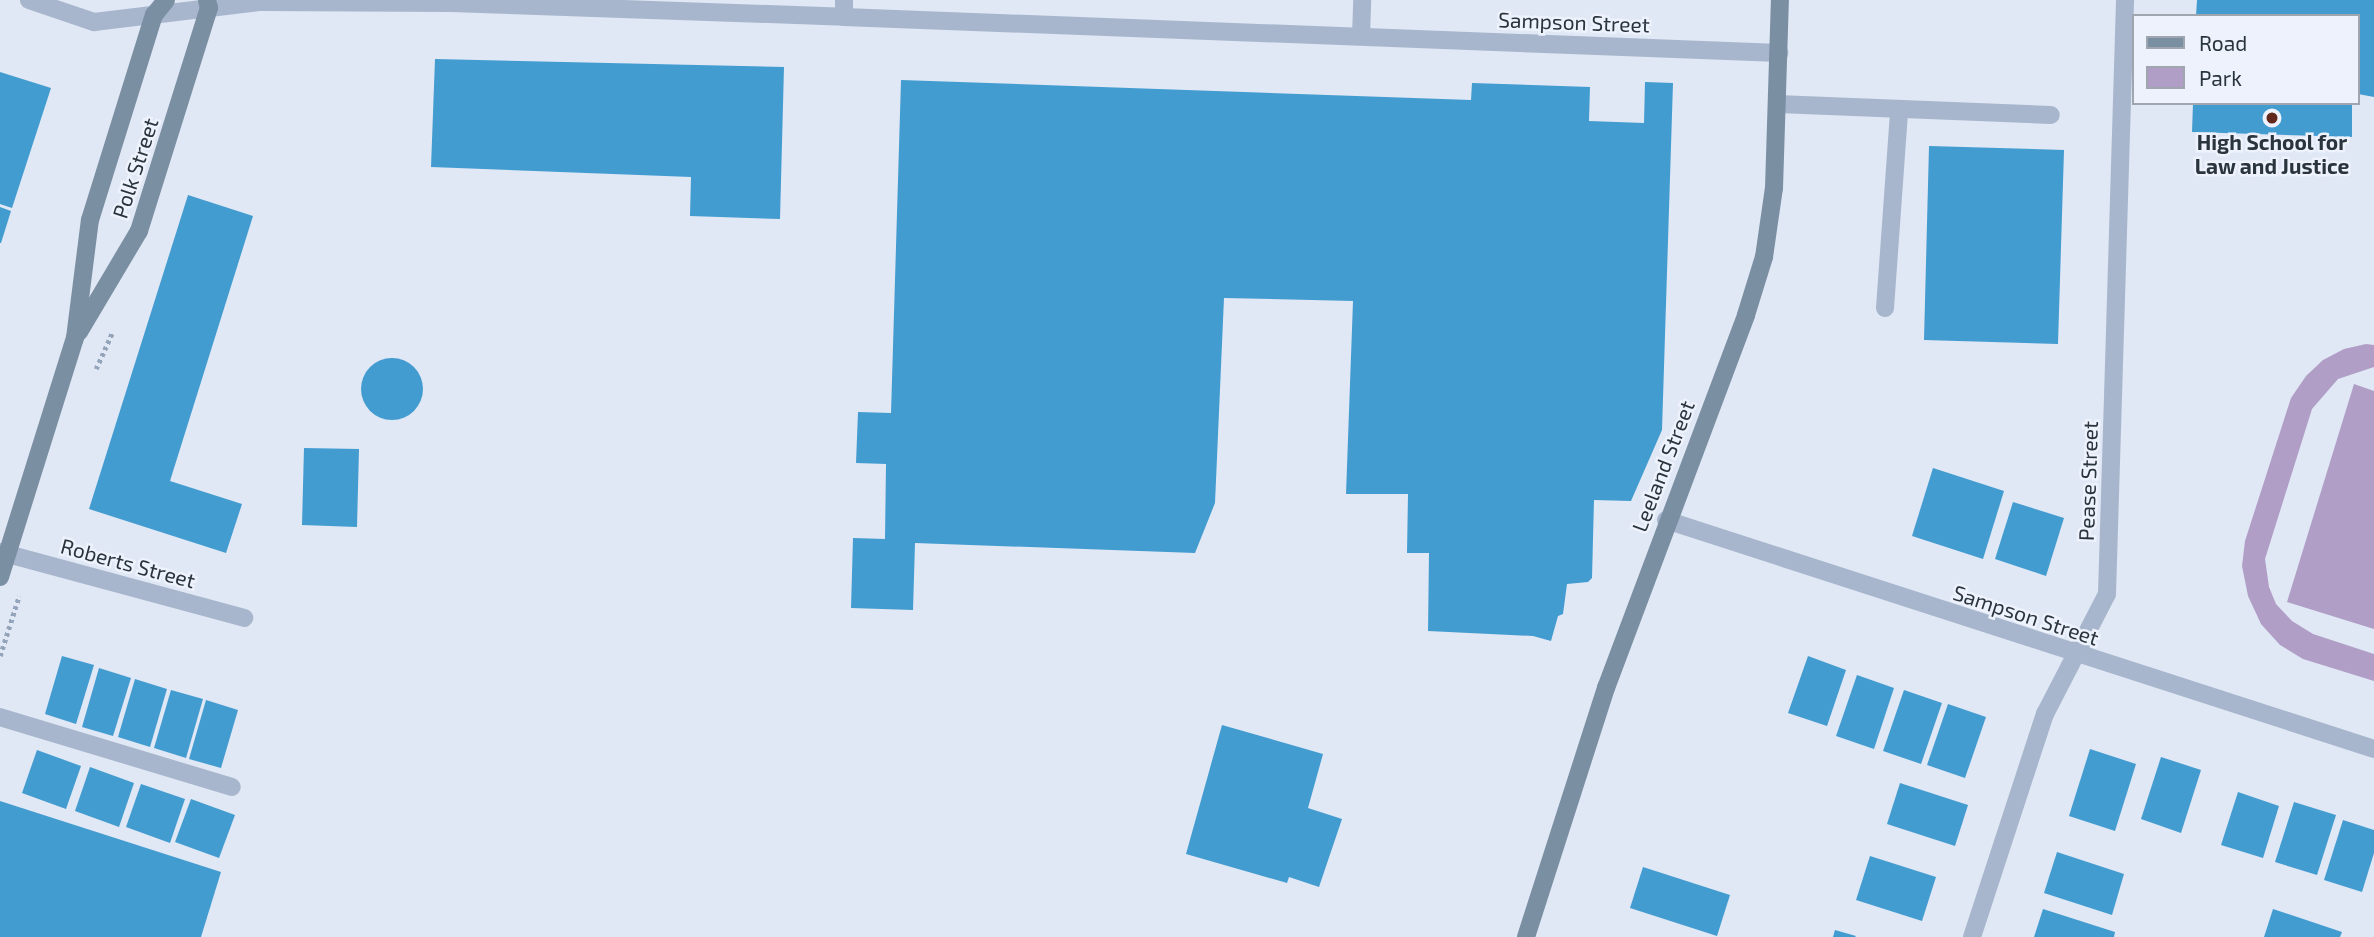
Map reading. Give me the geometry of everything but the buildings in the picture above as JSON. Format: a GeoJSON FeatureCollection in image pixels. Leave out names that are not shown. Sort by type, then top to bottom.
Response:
{"type":"FeatureCollection","features":[{"type":"Feature","properties":{"kind":"main road","name":"Polk Street"},"geometry":{"type":"LineString","coordinates":[[0,577],[4,554],[75,338],[90,220],[154,15],[166,0]]}},
{"type":"Feature","properties":{"kind":"main road","name":"Leeland Street"},"geometry":{"type":"LineString","coordinates":[[1526,937],[1606,688],[1666,520],[1746,314],[1764,257],[1774,188],[1780,0]]}},
{"type":"Feature","properties":{"kind":"main road","name":"Polk Street"},"geometry":{"type":"LineString","coordinates":[[75,338],[139,231],[208,4]]}},
{"type":"Feature","properties":{"kind":"street","name":"Sampson Street"},"geometry":{"type":"LineString","coordinates":[[29,0],[94,22],[154,15],[208,4],[259,2],[844,8],[1361,36],[1779,53]]}},
{"type":"Feature","properties":{"kind":"street"},"geometry":{"type":"LineString","coordinates":[[1361,36],[1362,0]]}},
{"type":"Feature","properties":{"kind":"street","name":"Pease Street"},"geometry":{"type":"LineString","coordinates":[[1972,937],[2045,714],[2107,594],[2125,0]]}},
{"type":"Feature","properties":{"kind":"street"},"geometry":{"type":"LineString","coordinates":[[1777,104],[1899,111],[2051,115]]}},
{"type":"Feature","properties":{"kind":"street"},"geometry":{"type":"LineString","coordinates":[[1885,308],[1899,111]]}},
{"type":"Feature","properties":{"kind":"street","name":"Sampson Street"},"geometry":{"type":"LineString","coordinates":[[1666,520],[2075,655],[2374,749]]}},
{"type":"Feature","properties":{"kind":"street","name":"Roberts Street"},"geometry":{"type":"LineString","coordinates":[[4,554],[244,618]]}},
{"type":"Feature","properties":{"kind":"street"},"geometry":{"type":"LineString","coordinates":[[0,717],[232,788]]}},
{"type":"Feature","properties":{"kind":"green space"},"geometry":{"type":"Polygon","coordinates":[[[2374,345],[2374,367],[2338,379],[2312,409],[2265,559],[2269,587],[2276,604],[2292,621],[2313,634],[2374,654],[2374,681],[2303,659],[2280,645],[2261,624],[2248,596],[2242,566],[2245,541],[2291,398],[2306,376],[2323,360],[2344,349],[2374,345]]]}},
{"type":"Feature","properties":{"kind":"green space"},"geometry":{"type":"Polygon","coordinates":[[[2354,384],[2374,391],[2374,629],[2287,602],[2354,384]]]}},
{"type":"Feature","properties":{"kind":"place","name":"High School for Law and Justice"},"geometry":{"type":"Point","coordinates":[2272,118]}}]}
